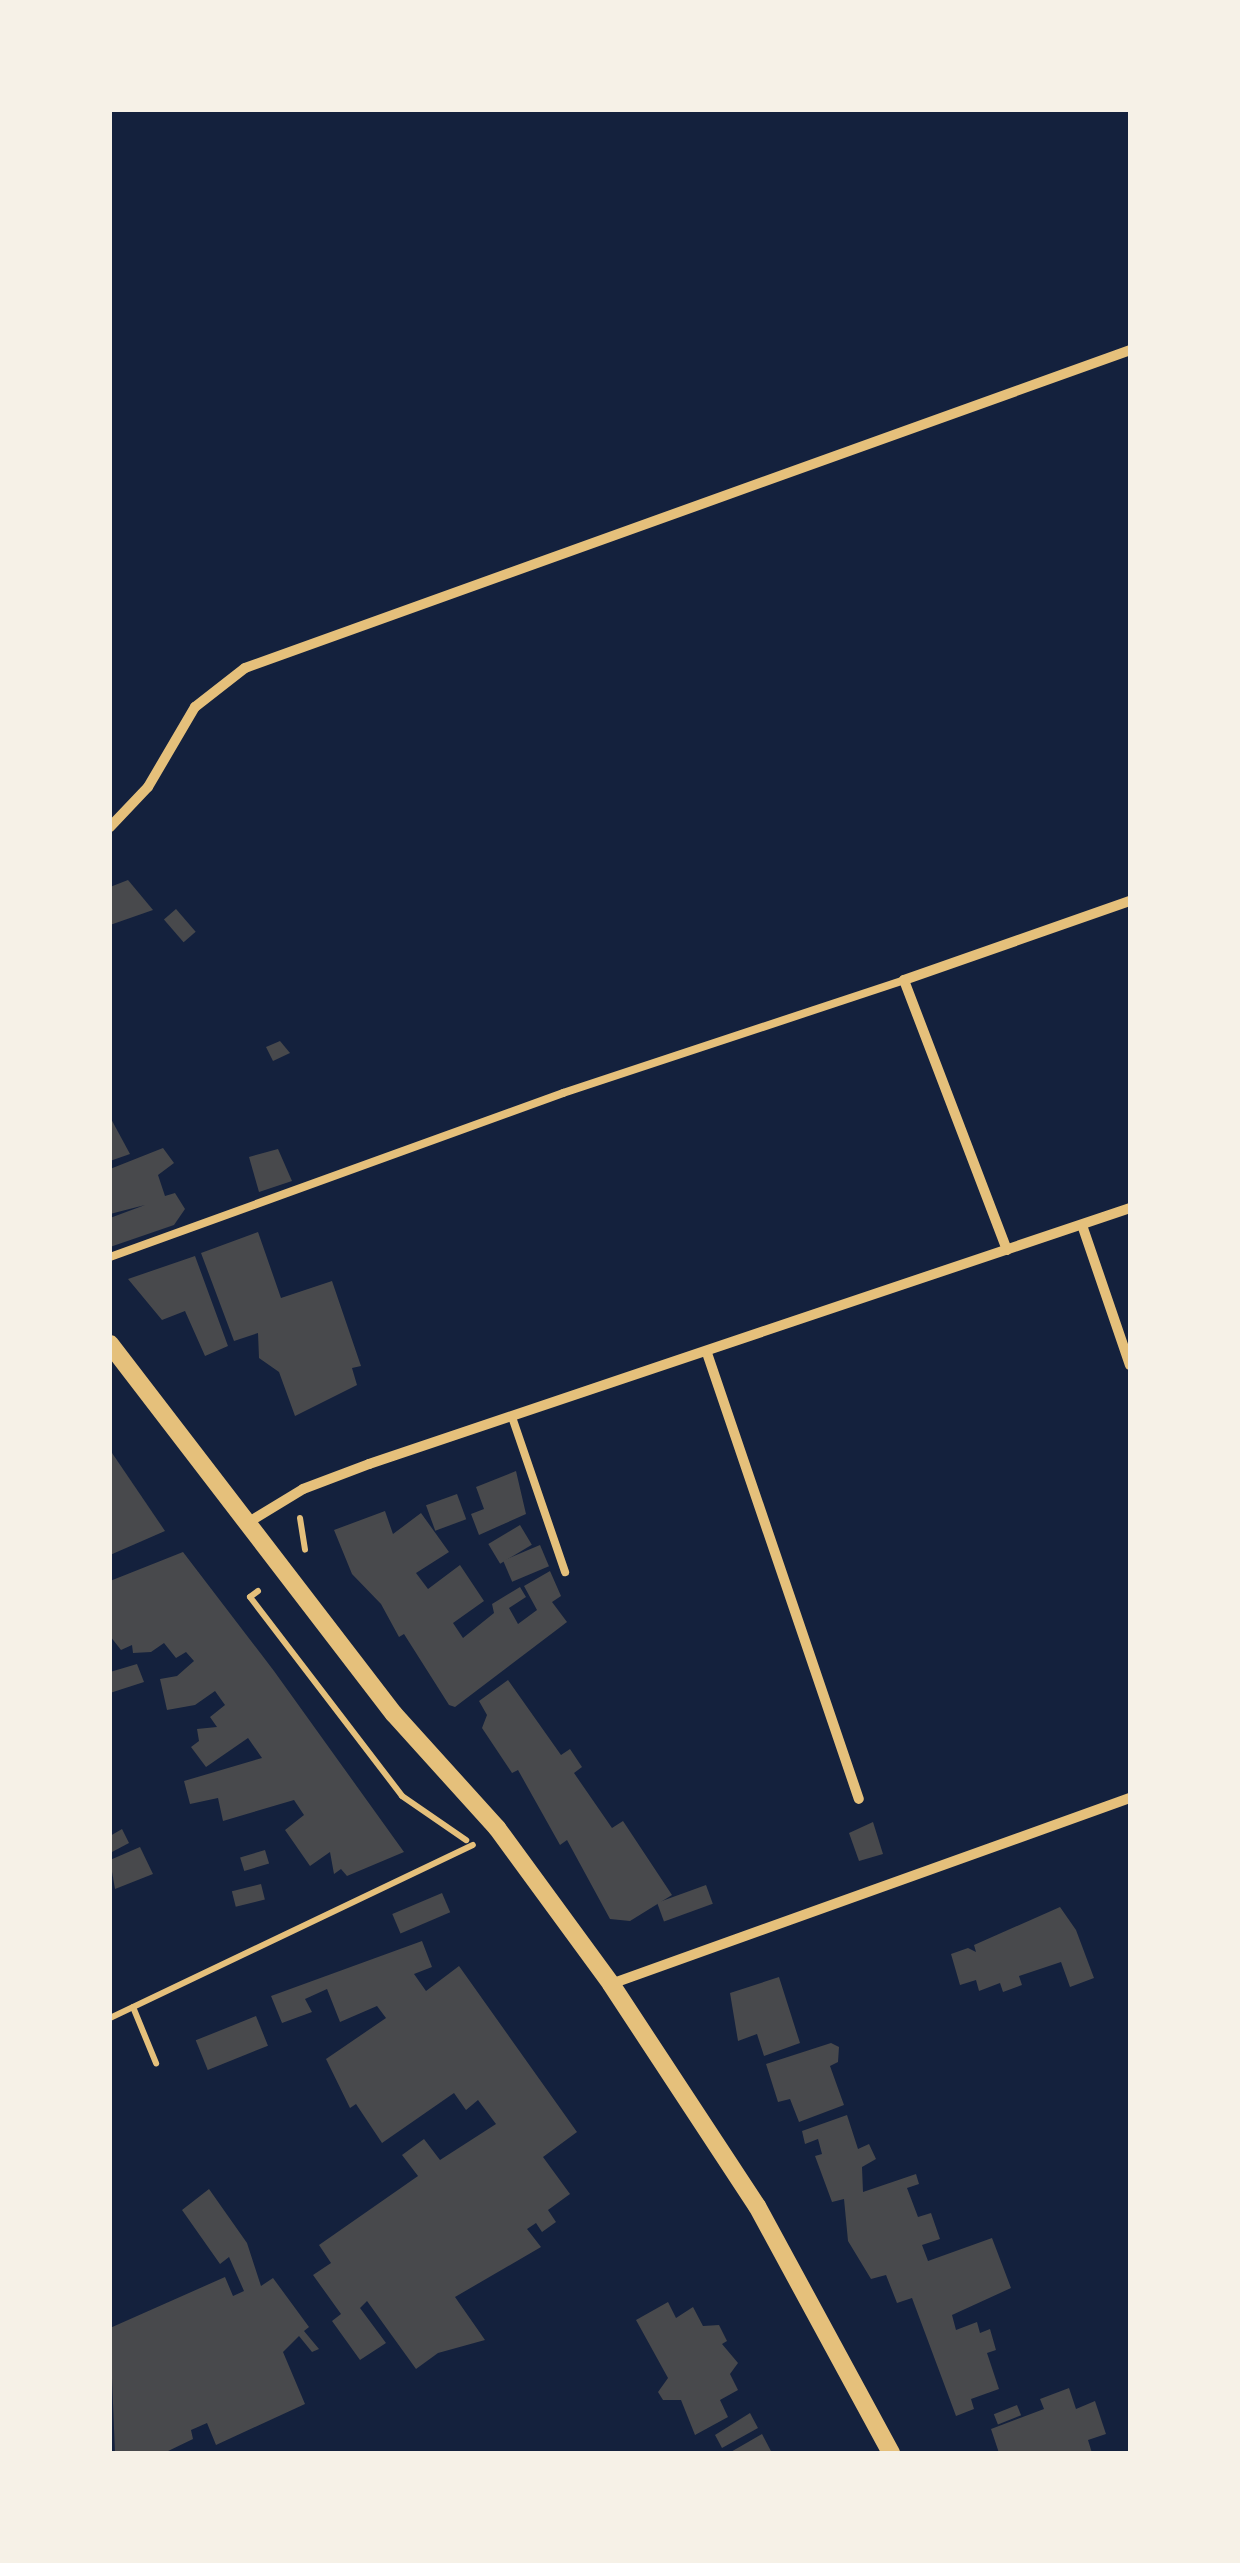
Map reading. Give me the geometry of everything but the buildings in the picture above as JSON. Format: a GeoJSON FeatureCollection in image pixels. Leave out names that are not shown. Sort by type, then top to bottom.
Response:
{"type":"FeatureCollection","features":[{"type":"Feature","properties":{"kind":"street"},"geometry":{"type":"LineString","coordinates":[[110,826],[148,787],[195,707],[245,668],[1130,350]]}},
{"type":"Feature","properties":{"kind":"street"},"geometry":{"type":"LineString","coordinates":[[1006,1250],[904,980],[1130,901]]}},
{"type":"Feature","properties":{"kind":"street"},"geometry":{"type":"LineString","coordinates":[[249,1522],[303,1489],[1130,1208]]}},
{"type":"Feature","properties":{"kind":"street"},"geometry":{"type":"LineString","coordinates":[[1082,1224],[1130,1364]]}},
{"type":"Feature","properties":{"kind":"street"},"geometry":{"type":"LineString","coordinates":[[110,1344],[394,1714],[498,1828],[610,1984],[757,2206],[891,2453]]}},
{"type":"Feature","properties":{"kind":"street"},"geometry":{"type":"LineString","coordinates":[[707,1353],[859,1799]]}},
{"type":"Feature","properties":{"kind":"street"},"geometry":{"type":"LineString","coordinates":[[610,1984],[1130,1798]]}},
{"type":"Feature","properties":{"kind":"lane"},"geometry":{"type":"LineString","coordinates":[[110,1257],[563,1094],[904,980]]}},
{"type":"Feature","properties":{"kind":"lane"},"geometry":{"type":"LineString","coordinates":[[512,1418],[566,1572]]}},
{"type":"Feature","properties":{"kind":"path"},"geometry":{"type":"LineString","coordinates":[[300,1518],[306,1552]]}},
{"type":"Feature","properties":{"kind":"path"},"geometry":{"type":"LineString","coordinates":[[258,1591],[250,1598],[402,1796],[471,1844],[483,1860]]}},
{"type":"Feature","properties":{"kind":"path"},"geometry":{"type":"LineString","coordinates":[[110,2018],[471,1844]]}},
{"type":"Feature","properties":{"kind":"path"},"geometry":{"type":"LineString","coordinates":[[133,2007],[156,2063]]}}]}
